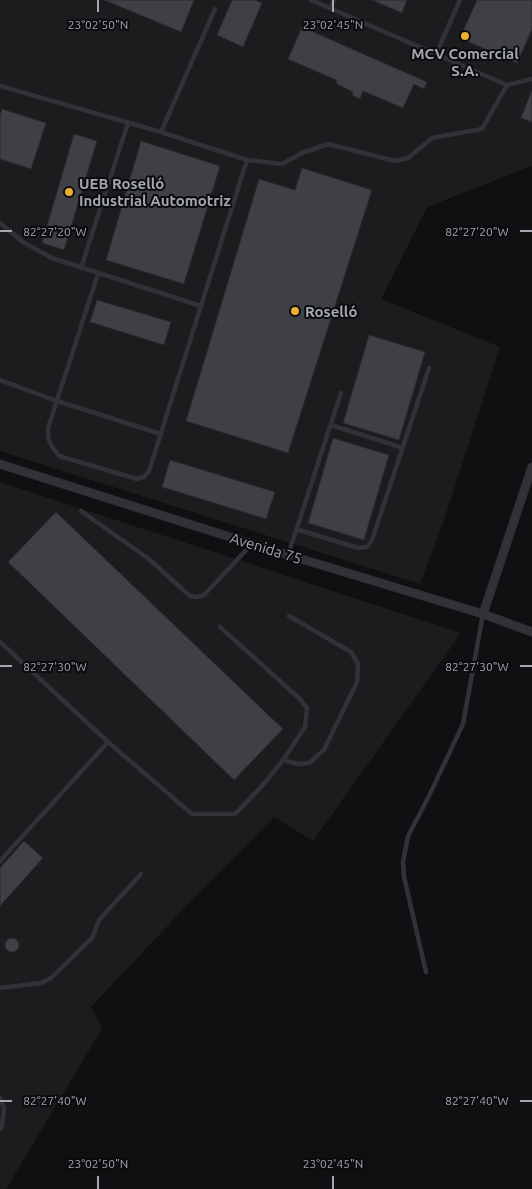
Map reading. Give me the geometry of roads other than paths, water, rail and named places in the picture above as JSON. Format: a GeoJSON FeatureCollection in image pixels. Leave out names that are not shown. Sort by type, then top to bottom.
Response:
{"type":"FeatureCollection","features":[{"type":"Feature","properties":{"kind":"street","name":"Avenida 75"},"geometry":{"type":"LineString","coordinates":[[0,464],[252,544],[483,614],[532,632]]}},
{"type":"Feature","properties":{"kind":"street"},"geometry":{"type":"LineString","coordinates":[[483,614],[532,467]]}},
{"type":"Feature","properties":{"kind":"lane"},"geometry":{"type":"LineString","coordinates":[[311,0],[507,85],[532,79]]}},
{"type":"Feature","properties":{"kind":"lane"},"geometry":{"type":"LineString","coordinates":[[330,8],[334,0]]}},
{"type":"Feature","properties":{"kind":"lane"},"geometry":{"type":"LineString","coordinates":[[436,54],[460,0]]}},
{"type":"Feature","properties":{"kind":"lane"},"geometry":{"type":"LineString","coordinates":[[161,132],[215,9]]}},
{"type":"Feature","properties":{"kind":"lane"},"geometry":{"type":"LineString","coordinates":[[0,86],[161,132],[247,160],[282,164],[302,153],[328,144],[395,161],[408,158],[432,138],[482,129],[507,85]]}},
{"type":"Feature","properties":{"kind":"lane"},"geometry":{"type":"LineString","coordinates":[[81,268],[128,123]]}},
{"type":"Feature","properties":{"kind":"lane"},"geometry":{"type":"LineString","coordinates":[[98,274],[48,428],[48,437],[59,456],[137,479],[144,477],[149,472],[247,160]]}},
{"type":"Feature","properties":{"kind":"lane"},"geometry":{"type":"LineString","coordinates":[[0,223],[23,242],[52,258],[201,306]]}},
{"type":"Feature","properties":{"kind":"lane"},"geometry":{"type":"LineString","coordinates":[[296,529],[358,548],[367,547],[372,540],[429,368]]}},
{"type":"Feature","properties":{"kind":"lane"},"geometry":{"type":"LineString","coordinates":[[0,380],[57,402],[161,434]]}},
{"type":"Feature","properties":{"kind":"lane"},"geometry":{"type":"LineString","coordinates":[[288,555],[341,393]]}},
{"type":"Feature","properties":{"kind":"lane"},"geometry":{"type":"LineString","coordinates":[[331,425],[403,448]]}},
{"type":"Feature","properties":{"kind":"lane"},"geometry":{"type":"LineString","coordinates":[[81,511],[149,559],[190,596],[197,597],[204,594],[252,544]]}},
{"type":"Feature","properties":{"kind":"lane"},"geometry":{"type":"LineString","coordinates":[[426,972],[404,877],[403,862],[408,836],[429,796],[462,724],[483,614]]}},
{"type":"Feature","properties":{"kind":"lane"},"geometry":{"type":"LineString","coordinates":[[283,760],[298,764],[309,764],[324,750],[357,682],[358,664],[350,652],[289,616]]}},
{"type":"Feature","properties":{"kind":"lane"},"geometry":{"type":"LineString","coordinates":[[0,642],[108,742],[192,814],[235,814],[262,786],[283,760],[305,726],[306,708],[299,698],[220,627]]}},
{"type":"Feature","properties":{"kind":"lane"},"geometry":{"type":"LineString","coordinates":[[0,861],[108,742]]}},
{"type":"Feature","properties":{"kind":"lane"},"geometry":{"type":"LineString","coordinates":[[0,988],[41,983],[52,978],[92,938],[99,920],[142,874]]}},
{"type":"Feature","properties":{"kind":"lane"},"geometry":{"type":"LineString","coordinates":[[0,1098],[4,1108],[0,1129]]}},
{"type":"Feature","properties":{"kind":"place","name":"MCV Comercial S.A."},"geometry":{"type":"Point","coordinates":[465,36]}},
{"type":"Feature","properties":{"kind":"place","name":"UEB Roselló Industrial Automotriz"},"geometry":{"type":"Point","coordinates":[69,192]}},
{"type":"Feature","properties":{"kind":"place","name":"Roselló"},"geometry":{"type":"Point","coordinates":[295,311]}}]}
